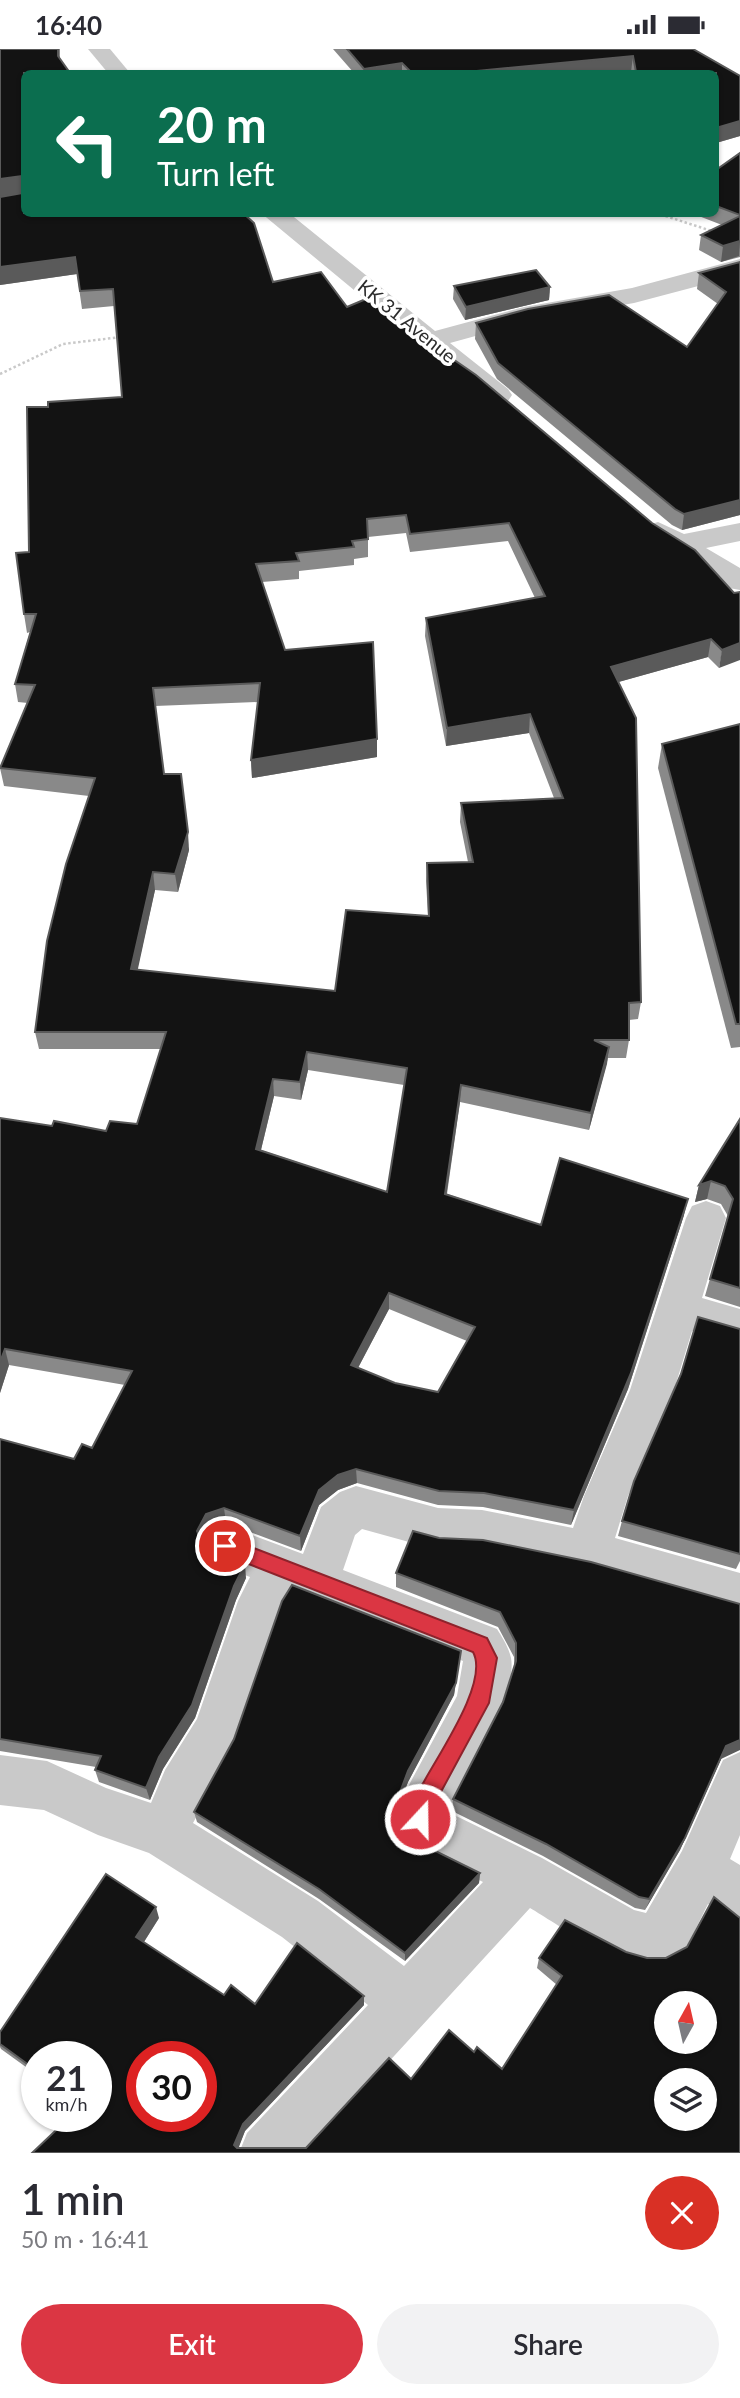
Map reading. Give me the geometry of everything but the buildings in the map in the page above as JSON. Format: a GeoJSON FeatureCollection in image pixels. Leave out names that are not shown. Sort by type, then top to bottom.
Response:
{"type":"FeatureCollection","features":[{"type":"Feature","properties":{"kind":"street"},"geometry":{"type":"LineString","coordinates":[[99,49],[117,70]]}},
{"type":"Feature","properties":{"kind":"street","name":"KK 31 Avenue"},"geometry":{"type":"LineString","coordinates":[[278,217],[522,414]]}},
{"type":"Feature","properties":{"kind":"street"},"geometry":{"type":"LineString","coordinates":[[430,340],[524,315],[634,295],[740,267]]}},
{"type":"Feature","properties":{"kind":"street"},"geometry":{"type":"LineString","coordinates":[[641,516],[680,544],[740,580]]}},
{"type":"Feature","properties":{"kind":"street"},"geometry":{"type":"LineString","coordinates":[[680,544],[740,532]]}},
{"type":"Feature","properties":{"kind":"street"},"geometry":{"type":"LineString","coordinates":[[588,1553],[606,1496],[652,1390],[706,1218]]}},
{"type":"Feature","properties":{"kind":"street"},"geometry":{"type":"LineString","coordinates":[[679,1308],[740,1327]]}},
{"type":"Feature","properties":{"kind":"street"},"geometry":{"type":"LineString","coordinates":[[163,1833],[183,1788],[217,1732],[261,1601],[300,1575],[337,1522],[356,1507],[438,1529],[482,1531],[588,1553],[684,1577],[740,1595]]}},
{"type":"Feature","properties":{"kind":"street"},"geometry":{"type":"LineString","coordinates":[[225,1546],[480,1645],[487,1658],[479,1703],[427,1797],[420,1819],[426,1827],[523,1876],[627,1935],[659,1941],[720,1882],[740,1777]]}},
{"type":"Feature","properties":{"kind":"street"},"geometry":{"type":"LineString","coordinates":[[0,1780],[47,1786],[163,1833],[300,1919],[408,2003]]}},
{"type":"Feature","properties":{"kind":"street"},"geometry":{"type":"LineString","coordinates":[[267,2153],[523,1876]]}},
{"type":"Feature","properties":{"kind":"path"},"geometry":{"type":"LineString","coordinates":[[668,217],[717,233]]}},
{"type":"Feature","properties":{"kind":"path"},"geometry":{"type":"LineString","coordinates":[[0,374],[63,344],[130,336]]}},
{"type":"Feature","properties":{"kind":"route"},"geometry":{"type":"LineString","coordinates":[[225,1546],[480,1645],[487,1658],[479,1703],[427,1797],[420,1819]]}}]}
